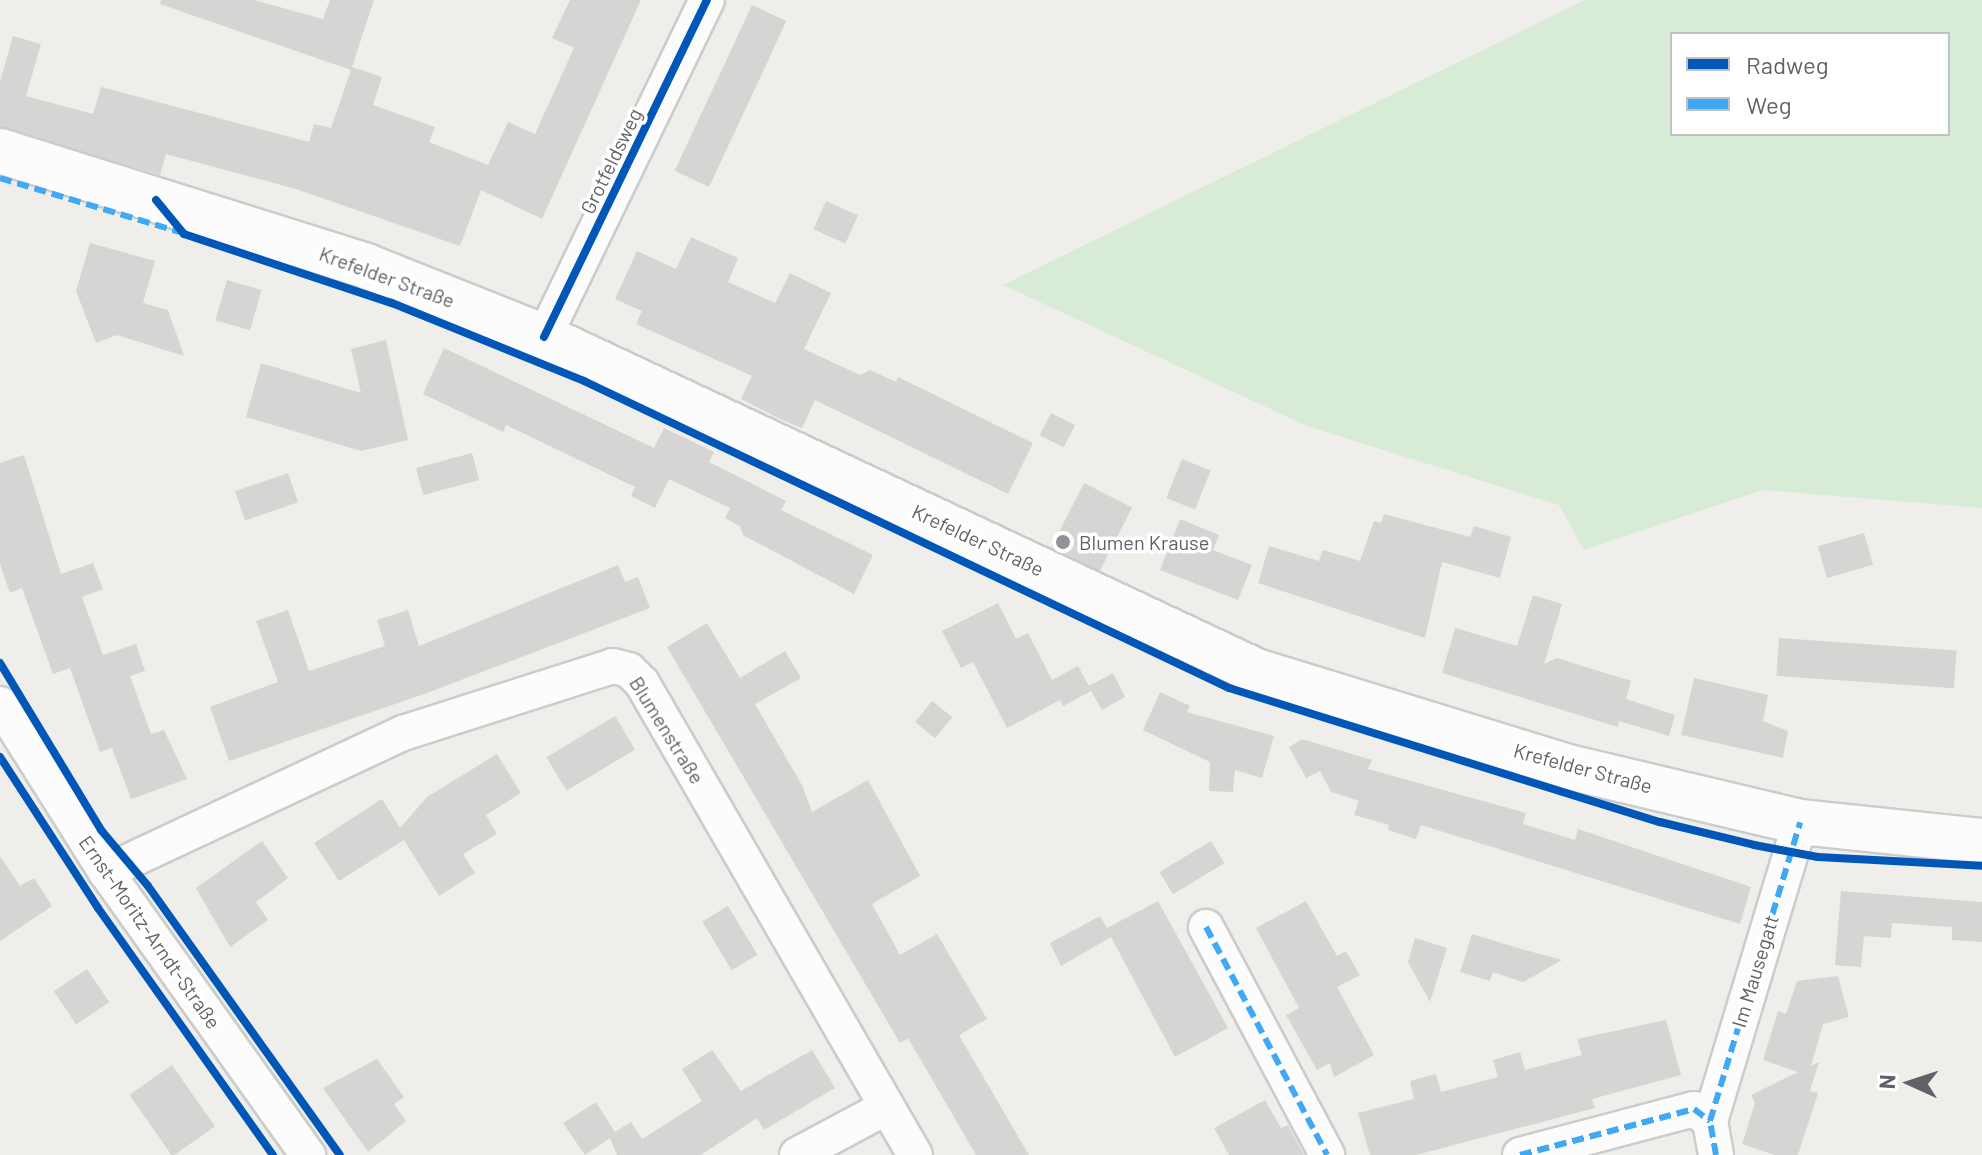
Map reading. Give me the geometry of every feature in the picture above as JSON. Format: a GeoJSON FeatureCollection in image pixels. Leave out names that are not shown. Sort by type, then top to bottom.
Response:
{"type":"FeatureCollection","features":[{"type":"Feature","properties":{"kind":"main road","name":"Krefelder Straße"},"geometry":{"type":"LineString","coordinates":[[0,151],[366,266],[544,337],[1256,671],[1568,767],[1800,822],[1982,841]]}},
{"type":"Feature","properties":{"kind":"street","name":"Grotfeldsweg"},"geometry":{"type":"LineString","coordinates":[[544,337],[707,0]]}},
{"type":"Feature","properties":{"kind":"street","name":"Blumenstraße"},"geometry":{"type":"LineString","coordinates":[[106,872],[403,733],[613,666],[629,670],[642,683],[915,1155]]}},
{"type":"Feature","properties":{"kind":"street","name":"Ernst-Moritz-Arndt-Straße"},"geometry":{"type":"LineString","coordinates":[[0,704],[106,872],[308,1155]]}},
{"type":"Feature","properties":{"kind":"street","name":"Im Mausegatt"},"geometry":{"type":"LineString","coordinates":[[1716,1155],[1710,1121],[1800,822]]}},
{"type":"Feature","properties":{"kind":"street"},"geometry":{"type":"LineString","coordinates":[[1206,927],[1327,1155]]}},
{"type":"Feature","properties":{"kind":"street"},"geometry":{"type":"LineString","coordinates":[[797,1155],[887,1107]]}},
{"type":"Feature","properties":{"kind":"street"},"geometry":{"type":"LineString","coordinates":[[1520,1155],[1694,1109],[1710,1121]]}},
{"type":"Feature","properties":{"kind":"green space"},"geometry":{"type":"Polygon","coordinates":[[[1585,0],[1982,0],[1982,508],[1762,490],[1584,550],[1559,505],[1307,426],[1003,285],[1585,0]]]}},
{"type":"Feature","properties":{"kind":"building"},"geometry":{"type":"Polygon","coordinates":[[[161,0],[254,0],[323,19],[330,0],[374,0],[352,67],[382,77],[373,105],[435,127],[429,142],[488,165],[508,122],[535,134],[574,48],[552,38],[570,0],[641,0],[542,219],[481,190],[460,246],[296,189],[166,154],[160,175],[0,127],[0,82],[13,36],[41,44],[26,96],[93,114],[101,87],[309,142],[314,124],[331,128],[351,70],[160,4],[161,0]]]}},
{"type":"Feature","properties":{"kind":"building"},"geometry":{"type":"Polygon","coordinates":[[[752,5],[786,21],[709,187],[675,171],[752,5]]]}},
{"type":"Feature","properties":{"kind":"building"},"geometry":{"type":"Polygon","coordinates":[[[826,201],[858,215],[845,244],[813,229],[826,201]]]}},
{"type":"Feature","properties":{"kind":"building"},"geometry":{"type":"Polygon","coordinates":[[[691,237],[738,258],[728,282],[775,303],[790,273],[831,293],[804,349],[860,375],[870,370],[896,382],[898,377],[1033,443],[1008,494],[815,400],[802,428],[782,420],[741,399],[752,376],[636,324],[642,311],[615,299],[637,251],[676,269],[691,237]]]}},
{"type":"Feature","properties":{"kind":"building"},"geometry":{"type":"Polygon","coordinates":[[[90,243],[155,261],[143,303],[168,310],[184,356],[117,335],[96,343],[76,291],[90,243]]]}},
{"type":"Feature","properties":{"kind":"building"},"geometry":{"type":"Polygon","coordinates":[[[227,280],[262,290],[250,330],[215,320],[227,280]]]}},
{"type":"Feature","properties":{"kind":"building"},"geometry":{"type":"Polygon","coordinates":[[[386,340],[408,440],[361,451],[246,417],[261,363],[361,393],[351,349],[386,340]]]}},
{"type":"Feature","properties":{"kind":"building"},"geometry":{"type":"Polygon","coordinates":[[[444,348],[654,448],[664,428],[714,452],[709,462],[786,501],[781,510],[873,555],[854,594],[743,535],[740,526],[725,518],[730,508],[669,479],[655,508],[631,496],[635,487],[506,425],[503,432],[423,394],[444,348]]]}},
{"type":"Feature","properties":{"kind":"building"},"geometry":{"type":"Polygon","coordinates":[[[1051,413],[1075,425],[1064,448],[1040,435],[1051,413]]]}},
{"type":"Feature","properties":{"kind":"building"},"geometry":{"type":"Polygon","coordinates":[[[472,453],[479,480],[423,495],[416,468],[472,453]]]}},
{"type":"Feature","properties":{"kind":"building"},"geometry":{"type":"Polygon","coordinates":[[[24,455],[61,574],[93,563],[103,589],[82,597],[103,655],[136,644],[145,671],[130,676],[151,734],[164,730],[187,779],[131,799],[112,748],[100,752],[70,668],[53,674],[22,588],[10,593],[0,564],[0,463],[24,455]]]}},
{"type":"Feature","properties":{"kind":"building"},"geometry":{"type":"Polygon","coordinates":[[[1182,459],[1211,471],[1195,510],[1166,498],[1182,459]]]}},
{"type":"Feature","properties":{"kind":"building"},"geometry":{"type":"Polygon","coordinates":[[[288,473],[298,502],[245,521],[235,491],[288,473]]]}},
{"type":"Feature","properties":{"kind":"building"},"geometry":{"type":"Polygon","coordinates":[[[1084,483],[1132,508],[1099,572],[1051,547],[1084,483]]]}},
{"type":"Feature","properties":{"kind":"building"},"geometry":{"type":"Polygon","coordinates":[[[1384,514],[1470,537],[1474,526],[1511,537],[1500,578],[1442,562],[1425,638],[1258,583],[1269,546],[1319,561],[1323,550],[1360,561],[1374,521],[1381,523],[1384,514]]]}},
{"type":"Feature","properties":{"kind":"building"},"geometry":{"type":"Polygon","coordinates":[[[1180,519],[1219,535],[1213,550],[1252,565],[1238,600],[1160,570],[1180,519]]]}},
{"type":"Feature","properties":{"kind":"building"},"geometry":{"type":"Polygon","coordinates":[[[1864,533],[1873,565],[1827,578],[1818,546],[1864,533]]]}},
{"type":"Feature","properties":{"kind":"building"},"geometry":{"type":"Polygon","coordinates":[[[618,565],[625,582],[638,577],[650,608],[427,693],[229,761],[210,707],[278,682],[256,621],[288,610],[309,671],[385,646],[377,620],[408,610],[419,646],[618,565]]]}},
{"type":"Feature","properties":{"kind":"building"},"geometry":{"type":"Polygon","coordinates":[[[1533,595],[1562,604],[1544,664],[1557,658],[1631,681],[1626,699],[1675,715],[1669,736],[1619,721],[1618,727],[1442,673],[1455,628],[1517,646],[1533,595]]]}},
{"type":"Feature","properties":{"kind":"building"},"geometry":{"type":"Polygon","coordinates":[[[998,603],[1016,639],[1028,633],[1052,680],[1078,666],[1089,686],[1113,673],[1125,697],[1102,710],[1091,691],[1063,706],[1060,700],[1007,728],[973,662],[961,668],[942,631],[998,603]]]}},
{"type":"Feature","properties":{"kind":"building"},"geometry":{"type":"Polygon","coordinates":[[[707,623],[740,678],[785,651],[801,678],[755,704],[803,787],[812,812],[868,780],[920,876],[872,904],[900,955],[937,934],[987,1019],[959,1035],[1029,1155],[976,1155],[908,1038],[900,1043],[667,647],[707,623]]]}},
{"type":"Feature","properties":{"kind":"building"},"geometry":{"type":"Polygon","coordinates":[[[1779,638],[1957,650],[1954,688],[1776,676],[1779,638]]]}},
{"type":"Feature","properties":{"kind":"building"},"geometry":{"type":"Polygon","coordinates":[[[1694,678],[1768,695],[1763,721],[1788,731],[1783,758],[1681,735],[1694,678]]]}},
{"type":"Feature","properties":{"kind":"building"},"geometry":{"type":"Polygon","coordinates":[[[1160,692],[1190,706],[1187,712],[1274,736],[1262,778],[1235,770],[1233,792],[1209,791],[1210,762],[1143,730],[1160,692]]]}},
{"type":"Feature","properties":{"kind":"building"},"geometry":{"type":"Polygon","coordinates":[[[932,701],[952,717],[935,738],[915,722],[932,701]]]}},
{"type":"Feature","properties":{"kind":"building"},"geometry":{"type":"Polygon","coordinates":[[[615,716],[635,749],[567,791],[546,757],[615,716]]]}},
{"type":"Feature","properties":{"kind":"building"},"geometry":{"type":"Polygon","coordinates":[[[1302,739],[1372,760],[1368,769],[1526,813],[1523,824],[1575,840],[1578,829],[1751,887],[1740,924],[1421,825],[1416,839],[1388,830],[1389,825],[1354,815],[1359,801],[1331,792],[1320,771],[1306,778],[1289,747],[1302,739]]]}},
{"type":"Feature","properties":{"kind":"building"},"geometry":{"type":"Polygon","coordinates":[[[497,754],[521,793],[486,815],[497,834],[463,854],[475,873],[439,896],[404,840],[339,881],[314,843],[382,799],[400,828],[427,797],[497,754]]]}},
{"type":"Feature","properties":{"kind":"building"},"geometry":{"type":"Polygon","coordinates":[[[262,841],[288,878],[256,902],[268,920],[230,947],[196,888],[262,841]]]}},
{"type":"Feature","properties":{"kind":"building"},"geometry":{"type":"Polygon","coordinates":[[[1211,841],[1224,863],[1173,894],[1160,872],[1211,841]]]}},
{"type":"Feature","properties":{"kind":"building"},"geometry":{"type":"Polygon","coordinates":[[[0,856],[20,886],[34,878],[52,906],[0,941],[0,856]]]}},
{"type":"Feature","properties":{"kind":"building"},"geometry":{"type":"Polygon","coordinates":[[[1841,891],[1982,902],[1982,942],[1952,940],[1952,927],[1892,923],[1891,938],[1864,936],[1861,967],[1835,965],[1841,891]]]}},
{"type":"Feature","properties":{"kind":"building"},"geometry":{"type":"Polygon","coordinates":[[[1158,901],[1228,1028],[1175,1057],[1111,937],[1061,966],[1050,943],[1100,916],[1107,928],[1158,901]]]}},
{"type":"Feature","properties":{"kind":"building"},"geometry":{"type":"Polygon","coordinates":[[[1306,901],[1337,956],[1346,951],[1360,975],[1337,987],[1374,1055],[1334,1077],[1330,1063],[1317,1070],[1286,1015],[1299,1008],[1256,928],[1306,901]]]}},
{"type":"Feature","properties":{"kind":"building"},"geometry":{"type":"Polygon","coordinates":[[[728,906],[757,955],[732,970],[702,921],[728,906]]]}},
{"type":"Feature","properties":{"kind":"building"},"geometry":{"type":"Polygon","coordinates":[[[1472,934],[1562,960],[1523,982],[1493,972],[1490,981],[1460,972],[1472,934]]]}},
{"type":"Feature","properties":{"kind":"building"},"geometry":{"type":"Polygon","coordinates":[[[1415,938],[1447,948],[1430,1002],[1408,962],[1415,938]]]}},
{"type":"Feature","properties":{"kind":"building"},"geometry":{"type":"Polygon","coordinates":[[[87,969],[109,1002],[76,1025],[54,991],[87,969]]]}},
{"type":"Feature","properties":{"kind":"building"},"geometry":{"type":"Polygon","coordinates":[[[1838,976],[1849,1017],[1823,1024],[1811,1066],[1819,1062],[1810,1091],[1818,1093],[1798,1155],[1775,1155],[1742,1144],[1755,1103],[1751,1095],[1798,1072],[1763,1060],[1778,1011],[1786,1014],[1797,981],[1838,976]]]}},
{"type":"Feature","properties":{"kind":"building"},"geometry":{"type":"Polygon","coordinates":[[[1666,1020],[1681,1075],[1592,1099],[1595,1108],[1416,1155],[1370,1155],[1358,1113],[1414,1099],[1410,1081],[1436,1074],[1441,1092],[1498,1077],[1493,1060],[1520,1052],[1525,1070],[1582,1055],[1577,1039],[1666,1020]]]}},
{"type":"Feature","properties":{"kind":"building"},"geometry":{"type":"Polygon","coordinates":[[[712,1050],[741,1091],[812,1050],[835,1088],[764,1130],[757,1118],[701,1155],[617,1155],[610,1138],[585,1155],[563,1123],[596,1102],[615,1132],[631,1122],[642,1139],[702,1101],[682,1069],[712,1050]]]}},
{"type":"Feature","properties":{"kind":"building"},"geometry":{"type":"Polygon","coordinates":[[[377,1059],[404,1097],[394,1104],[406,1121],[368,1152],[323,1088],[377,1059]]]}},
{"type":"Feature","properties":{"kind":"building"},"geometry":{"type":"Polygon","coordinates":[[[172,1065],[215,1126],[172,1155],[129,1095],[172,1065]]]}},
{"type":"Feature","properties":{"kind":"building"},"geometry":{"type":"Polygon","coordinates":[[[1265,1100],[1281,1128],[1288,1125],[1304,1155],[1229,1155],[1214,1128],[1265,1100]]]}},
{"type":"Feature","properties":{"kind":"marked path"},"geometry":{"type":"LineString","coordinates":[[0,178],[180,232]]}},
{"type":"Feature","properties":{"kind":"marked path"},"geometry":{"type":"LineString","coordinates":[[1716,1155],[1710,1121],[1800,822]]}},
{"type":"Feature","properties":{"kind":"marked path"},"geometry":{"type":"LineString","coordinates":[[1206,927],[1327,1155]]}},
{"type":"Feature","properties":{"kind":"marked path"},"geometry":{"type":"LineString","coordinates":[[1520,1155],[1694,1109],[1710,1121]]}},
{"type":"Feature","properties":{"kind":"cycle path"},"geometry":{"type":"LineString","coordinates":[[544,337],[707,0]]}},
{"type":"Feature","properties":{"kind":"cycle path"},"geometry":{"type":"LineString","coordinates":[[156,200],[184,234],[392,303],[584,381],[1229,688],[1660,822],[1754,845],[1818,857],[1982,866]]}},
{"type":"Feature","properties":{"kind":"cycle path"},"geometry":{"type":"LineString","coordinates":[[0,663],[101,830],[148,886],[340,1155]]}},
{"type":"Feature","properties":{"kind":"cycle path"},"geometry":{"type":"LineString","coordinates":[[0,757],[98,908],[273,1155]]}},
{"type":"Feature","properties":{"kind":"place","name":"Blumen Krause"},"geometry":{"type":"Point","coordinates":[1063,542]}}]}
